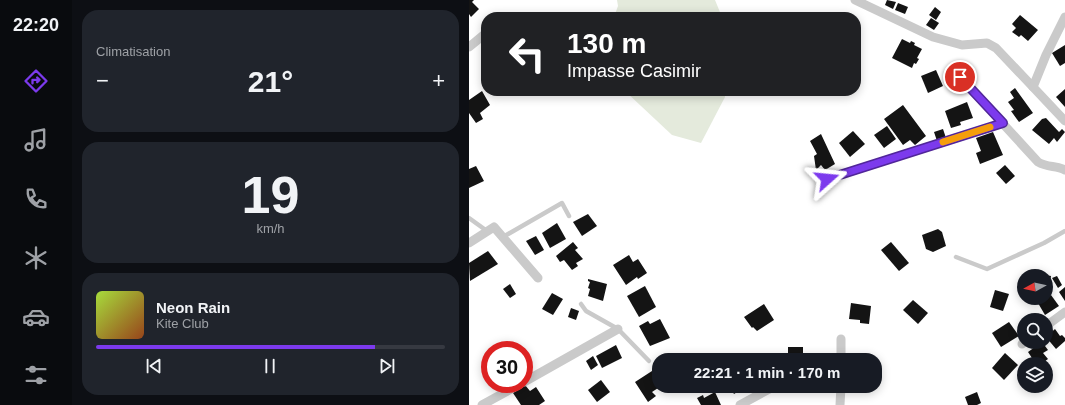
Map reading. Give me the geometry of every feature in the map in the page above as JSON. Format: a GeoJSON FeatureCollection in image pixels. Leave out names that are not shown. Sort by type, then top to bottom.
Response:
{"type":"FeatureCollection","features":[{"type":"Feature","properties":{"kind":"street"},"geometry":{"type":"LineString","coordinates":[[855,0],[942,40],[962,45],[987,43],[996,48],[1065,121]]}},
{"type":"Feature","properties":{"kind":"street"},"geometry":{"type":"LineString","coordinates":[[1033,87],[1056,34],[1065,18]]}},
{"type":"Feature","properties":{"kind":"street"},"geometry":{"type":"LineString","coordinates":[[1056,34],[1065,38]]}},
{"type":"Feature","properties":{"kind":"street"},"geometry":{"type":"LineString","coordinates":[[469,47],[481,37]]}},
{"type":"Feature","properties":{"kind":"street"},"geometry":{"type":"LineString","coordinates":[[960,77],[1038,162],[1049,167],[1065,170]]}},
{"type":"Feature","properties":{"kind":"street"},"geometry":{"type":"LineString","coordinates":[[827,179],[1003,123]]}},
{"type":"Feature","properties":{"kind":"street"},"geometry":{"type":"LineString","coordinates":[[469,242],[494,227],[538,278]]}},
{"type":"Feature","properties":{"kind":"street"},"geometry":{"type":"LineString","coordinates":[[1053,321],[1065,312]]}},
{"type":"Feature","properties":{"kind":"street"},"geometry":{"type":"LineString","coordinates":[[533,377],[618,329]]}},
{"type":"Feature","properties":{"kind":"street"},"geometry":{"type":"LineString","coordinates":[[841,339],[841,353]]}},
{"type":"Feature","properties":{"kind":"street"},"geometry":{"type":"LineString","coordinates":[[482,405],[504,393]]}},
{"type":"Feature","properties":{"kind":"street"},"geometry":{"type":"LineString","coordinates":[[740,405],[762,393]]}},
{"type":"Feature","properties":{"kind":"street"},"geometry":{"type":"LineString","coordinates":[[840,405],[841,393]]}},
{"type":"Feature","properties":{"kind":"lane"},"geometry":{"type":"LineString","coordinates":[[503,237],[562,203],[569,216]]}},
{"type":"Feature","properties":{"kind":"lane"},"geometry":{"type":"LineString","coordinates":[[469,218],[487,231]]}},
{"type":"Feature","properties":{"kind":"lane"},"geometry":{"type":"LineString","coordinates":[[956,257],[987,269],[1044,243],[1065,231]]}},
{"type":"Feature","properties":{"kind":"lane"},"geometry":{"type":"LineString","coordinates":[[581,304],[586,311],[618,329],[649,361]]}},
{"type":"Feature","properties":{"kind":"shaded area"},"geometry":{"type":"Polygon","coordinates":[[[617,0],[715,0],[720,12],[616,12],[618,6],[617,0]]]}},
{"type":"Feature","properties":{"kind":"shaded area"},"geometry":{"type":"Polygon","coordinates":[[[630,96],[725,96],[701,143],[672,135],[630,96]]]}},
{"type":"Feature","properties":{"kind":"building"},"geometry":{"type":"Polygon","coordinates":[[[469,0],[474,0],[472,2],[479,9],[471,17],[469,14],[469,0]]]}},
{"type":"Feature","properties":{"kind":"building"},"geometry":{"type":"Polygon","coordinates":[[[887,0],[896,2],[893,9],[885,5],[887,0]]]}},
{"type":"Feature","properties":{"kind":"building"},"geometry":{"type":"Polygon","coordinates":[[[898,3],[908,7],[905,14],[895,10],[898,3]]]}},
{"type":"Feature","properties":{"kind":"building"},"geometry":{"type":"Polygon","coordinates":[[[935,7],[941,12],[936,20],[929,15],[935,7]]]}},
{"type":"Feature","properties":{"kind":"building"},"geometry":{"type":"Polygon","coordinates":[[[1020,15],[1038,30],[1028,41],[1021,35],[1019,37],[1012,32],[1016,28],[1012,24],[1020,15]]]}},
{"type":"Feature","properties":{"kind":"building"},"geometry":{"type":"Polygon","coordinates":[[[931,18],[939,23],[934,30],[926,25],[931,18]]]}},
{"type":"Feature","properties":{"kind":"building"},"geometry":{"type":"Polygon","coordinates":[[[902,39],[910,43],[911,41],[915,43],[914,45],[922,49],[917,58],[919,59],[916,64],[914,63],[912,68],[892,58],[902,39]]]}},
{"type":"Feature","properties":{"kind":"building"},"geometry":{"type":"Polygon","coordinates":[[[1065,45],[1065,63],[1060,66],[1052,53],[1065,45]]]}},
{"type":"Feature","properties":{"kind":"building"},"geometry":{"type":"Polygon","coordinates":[[[936,70],[943,86],[928,93],[921,76],[936,70]]]}},
{"type":"Feature","properties":{"kind":"building"},"geometry":{"type":"Polygon","coordinates":[[[1015,88],[1033,113],[1019,122],[1011,111],[1014,110],[1008,102],[1014,98],[1010,92],[1015,88]]]}},
{"type":"Feature","properties":{"kind":"building"},"geometry":{"type":"Polygon","coordinates":[[[1065,89],[1065,107],[1056,97],[1065,89]]]}},
{"type":"Feature","properties":{"kind":"building"},"geometry":{"type":"Polygon","coordinates":[[[481,92],[481,96],[485,96],[490,105],[480,113],[483,119],[476,123],[469,113],[469,100],[481,92]]]}},
{"type":"Feature","properties":{"kind":"building"},"geometry":{"type":"Polygon","coordinates":[[[967,102],[973,118],[960,122],[961,125],[951,128],[945,111],[967,102]]]}},
{"type":"Feature","properties":{"kind":"building"},"geometry":{"type":"Polygon","coordinates":[[[903,105],[926,136],[915,145],[910,140],[903,145],[884,119],[903,105]]]}},
{"type":"Feature","properties":{"kind":"building"},"geometry":{"type":"Polygon","coordinates":[[[1046,118],[1059,132],[1062,129],[1065,132],[1057,142],[1054,138],[1049,144],[1032,130],[1042,119],[1046,118]]]}},
{"type":"Feature","properties":{"kind":"building"},"geometry":{"type":"Polygon","coordinates":[[[887,126],[896,139],[884,148],[874,135],[887,126]]]}},
{"type":"Feature","properties":{"kind":"building"},"geometry":{"type":"Polygon","coordinates":[[[943,129],[946,138],[937,141],[934,132],[943,129]]]}},
{"type":"Feature","properties":{"kind":"building"},"geometry":{"type":"Polygon","coordinates":[[[853,131],[865,144],[850,157],[839,143],[853,131]]]}},
{"type":"Feature","properties":{"kind":"building"},"geometry":{"type":"Polygon","coordinates":[[[993,132],[1003,155],[980,164],[976,153],[981,151],[976,138],[993,132]]]}},
{"type":"Feature","properties":{"kind":"building"},"geometry":{"type":"Polygon","coordinates":[[[821,134],[835,164],[825,170],[821,165],[816,170],[814,156],[817,154],[810,141],[821,134]]]}},
{"type":"Feature","properties":{"kind":"building"},"geometry":{"type":"Polygon","coordinates":[[[1005,165],[1015,176],[1006,184],[996,173],[1005,165]]]}},
{"type":"Feature","properties":{"kind":"building"},"geometry":{"type":"Polygon","coordinates":[[[476,166],[484,181],[469,188],[469,169],[476,166]]]}},
{"type":"Feature","properties":{"kind":"building"},"geometry":{"type":"Polygon","coordinates":[[[588,214],[597,226],[582,236],[573,222],[588,214]]]}},
{"type":"Feature","properties":{"kind":"building"},"geometry":{"type":"Polygon","coordinates":[[[557,223],[566,239],[550,248],[542,233],[557,223]]]}},
{"type":"Feature","properties":{"kind":"building"},"geometry":{"type":"Polygon","coordinates":[[[938,229],[942,232],[946,246],[933,252],[926,249],[922,235],[938,229]]]}},
{"type":"Feature","properties":{"kind":"building"},"geometry":{"type":"Polygon","coordinates":[[[536,236],[544,250],[535,255],[526,241],[536,236]]]}},
{"type":"Feature","properties":{"kind":"building"},"geometry":{"type":"Polygon","coordinates":[[[573,242],[578,248],[575,250],[583,259],[576,263],[578,266],[572,270],[564,260],[560,262],[556,256],[573,242]]]}},
{"type":"Feature","properties":{"kind":"building"},"geometry":{"type":"Polygon","coordinates":[[[891,242],[909,263],[899,271],[881,250],[891,242]]]}},
{"type":"Feature","properties":{"kind":"building"},"geometry":{"type":"Polygon","coordinates":[[[488,251],[498,264],[470,281],[469,263],[488,251]]]}},
{"type":"Feature","properties":{"kind":"building"},"geometry":{"type":"Polygon","coordinates":[[[629,255],[633,262],[638,259],[647,273],[638,279],[637,277],[626,285],[613,265],[629,255]]]}},
{"type":"Feature","properties":{"kind":"building"},"geometry":{"type":"Polygon","coordinates":[[[1057,276],[1062,285],[1058,288],[1053,278],[1057,276]]]}},
{"type":"Feature","properties":{"kind":"building"},"geometry":{"type":"Polygon","coordinates":[[[588,279],[607,284],[603,301],[588,296],[590,282],[588,279]]]}},
{"type":"Feature","properties":{"kind":"building"},"geometry":{"type":"Polygon","coordinates":[[[510,284],[516,294],[510,298],[503,289],[510,284]]]}},
{"type":"Feature","properties":{"kind":"building"},"geometry":{"type":"Polygon","coordinates":[[[645,286],[656,307],[639,317],[627,296],[645,286]]]}},
{"type":"Feature","properties":{"kind":"building"},"geometry":{"type":"Polygon","coordinates":[[[1065,287],[1065,301],[1059,292],[1065,287]]]}},
{"type":"Feature","properties":{"kind":"building"},"geometry":{"type":"Polygon","coordinates":[[[995,290],[1009,294],[1003,311],[990,307],[995,290]]]}},
{"type":"Feature","properties":{"kind":"building"},"geometry":{"type":"Polygon","coordinates":[[[552,293],[563,299],[553,315],[542,309],[552,293]]]}},
{"type":"Feature","properties":{"kind":"building"},"geometry":{"type":"Polygon","coordinates":[[[1053,298],[1059,306],[1048,313],[1044,313],[1039,305],[1053,305],[1053,298]]]}},
{"type":"Feature","properties":{"kind":"building"},"geometry":{"type":"Polygon","coordinates":[[[913,300],[928,313],[918,324],[903,310],[913,300]]]}},
{"type":"Feature","properties":{"kind":"building"},"geometry":{"type":"Polygon","coordinates":[[[851,303],[871,306],[869,324],[860,323],[860,320],[849,319],[851,303]]]}},
{"type":"Feature","properties":{"kind":"building"},"geometry":{"type":"Polygon","coordinates":[[[764,304],[774,320],[757,331],[753,327],[752,328],[744,317],[764,304]]]}},
{"type":"Feature","properties":{"kind":"building"},"geometry":{"type":"Polygon","coordinates":[[[571,308],[579,311],[576,320],[568,317],[571,308]]]}},
{"type":"Feature","properties":{"kind":"building"},"geometry":{"type":"Polygon","coordinates":[[[660,319],[670,338],[650,346],[639,326],[648,321],[650,324],[660,319]]]}},
{"type":"Feature","properties":{"kind":"building"},"geometry":{"type":"Polygon","coordinates":[[[1009,322],[1017,333],[1017,337],[1001,347],[992,333],[1009,322]]]}},
{"type":"Feature","properties":{"kind":"building"},"geometry":{"type":"Polygon","coordinates":[[[1055,329],[1060,336],[1062,335],[1065,338],[1065,341],[1056,349],[1053,345],[1053,331],[1055,329]]]}},
{"type":"Feature","properties":{"kind":"building"},"geometry":{"type":"Polygon","coordinates":[[[616,345],[622,358],[602,368],[596,356],[616,345]]]}},
{"type":"Feature","properties":{"kind":"building"},"geometry":{"type":"Polygon","coordinates":[[[788,347],[803,347],[803,353],[788,353],[788,347]]]}},
{"type":"Feature","properties":{"kind":"building"},"geometry":{"type":"Polygon","coordinates":[[[1032,349],[1048,350],[1043,353],[1046,357],[1031,357],[1028,352],[1032,349]]]}},
{"type":"Feature","properties":{"kind":"building"},"geometry":{"type":"Polygon","coordinates":[[[1005,353],[1017,364],[1017,366],[1004,380],[992,368],[1005,353]]]}},
{"type":"Feature","properties":{"kind":"building"},"geometry":{"type":"Polygon","coordinates":[[[593,356],[598,365],[591,370],[586,361],[593,356]]]}},
{"type":"Feature","properties":{"kind":"building"},"geometry":{"type":"Polygon","coordinates":[[[652,371],[652,393],[656,396],[648,402],[635,382],[652,371]]]}},
{"type":"Feature","properties":{"kind":"building"},"geometry":{"type":"Polygon","coordinates":[[[601,380],[610,392],[597,402],[588,390],[601,380]]]}},
{"type":"Feature","properties":{"kind":"building"},"geometry":{"type":"Polygon","coordinates":[[[536,387],[545,401],[539,405],[521,405],[513,393],[533,393],[533,389],[536,387]]]}},
{"type":"Feature","properties":{"kind":"building"},"geometry":{"type":"Polygon","coordinates":[[[977,392],[981,403],[977,405],[968,405],[965,397],[977,392]]]}},
{"type":"Feature","properties":{"kind":"building"},"geometry":{"type":"Polygon","coordinates":[[[715,393],[721,405],[701,405],[697,398],[703,395],[704,398],[715,393]]]}},
{"type":"Feature","properties":{"kind":"slow traffic"},"geometry":{"type":"LineString","coordinates":[[943,142],[990,127]]}},
{"type":"Feature","properties":{"kind":"route"},"geometry":{"type":"LineString","coordinates":[[827,179],[1003,123],[960,77]]}}]}
